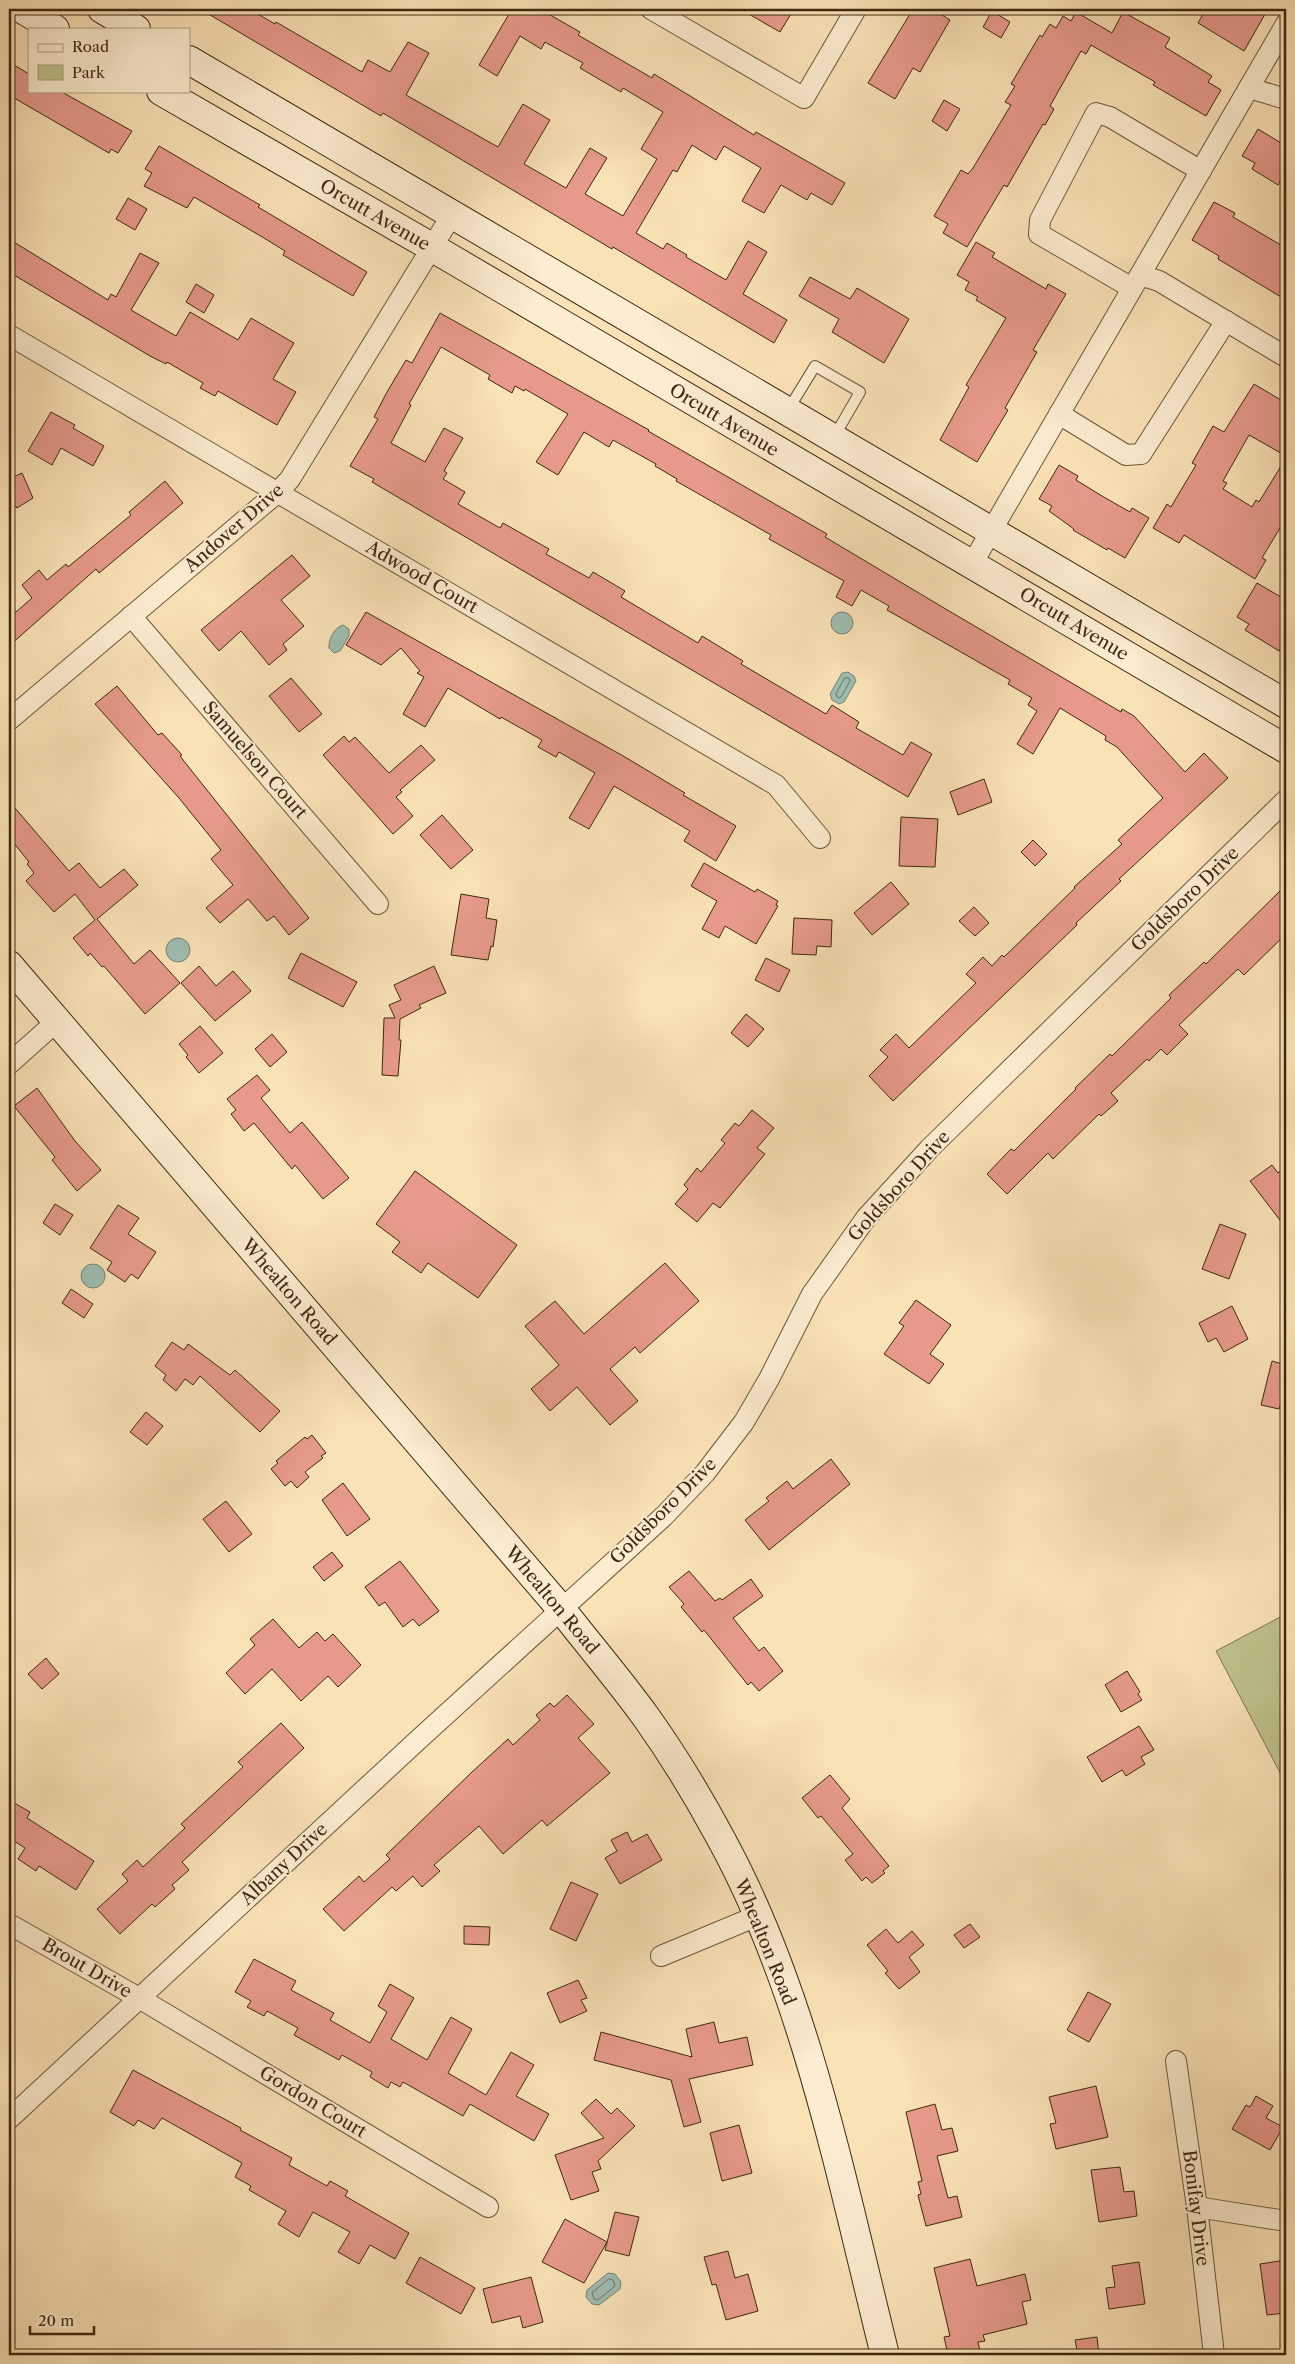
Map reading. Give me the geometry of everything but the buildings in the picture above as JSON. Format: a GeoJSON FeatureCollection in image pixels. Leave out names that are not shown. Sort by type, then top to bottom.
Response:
{"type":"FeatureCollection","features":[{"type":"Feature","properties":{"kind":"main road"},"geometry":{"type":"LineString","coordinates":[[22,9],[54,28]]}},
{"type":"Feature","properties":{"kind":"main road"},"geometry":{"type":"LineString","coordinates":[[102,9],[134,28]]}},
{"type":"Feature","properties":{"kind":"main road"},"geometry":{"type":"LineString","coordinates":[[190,61],[453,213],[1286,704]]}},
{"type":"Feature","properties":{"kind":"main road","name":"Orcutt Avenue"},"geometry":{"type":"LineString","coordinates":[[163,92],[1286,749]]}},
{"type":"Feature","properties":{"kind":"main road","name":"Whealton Road"},"geometry":{"type":"LineString","coordinates":[[9,965],[562,1610],[646,1717],[690,1786],[721,1838],[779,1968],[826,2120],[885,2355]]}},
{"type":"Feature","properties":{"kind":"street"},"geometry":{"type":"LineString","coordinates":[[651,9],[804,98],[856,9]]}},
{"type":"Feature","properties":{"kind":"street"},"geometry":{"type":"LineString","coordinates":[[972,564],[1286,24]]}},
{"type":"Feature","properties":{"kind":"street"},"geometry":{"type":"LineString","coordinates":[[1249,88],[1286,99]]}},
{"type":"Feature","properties":{"kind":"street"},"geometry":{"type":"LineString","coordinates":[[1201,171],[1110,117],[1096,113],[1040,220],[1039,234],[1136,282],[1159,281],[1286,357]]}},
{"type":"Feature","properties":{"kind":"street","name":"Andover Drive"},"geometry":{"type":"LineString","coordinates":[[9,720],[278,492],[298,468],[453,213]]}},
{"type":"Feature","properties":{"kind":"street"},"geometry":{"type":"LineString","coordinates":[[1059,414],[1126,454],[1141,454],[1226,321]]}},
{"type":"Feature","properties":{"kind":"street","name":"Adwood Court"},"geometry":{"type":"LineString","coordinates":[[10,338],[278,492],[776,785],[820,838]]}},
{"type":"Feature","properties":{"kind":"street","name":"Samuelson Court"},"geometry":{"type":"LineString","coordinates":[[131,616],[378,904]]}},
{"type":"Feature","properties":{"kind":"street","name":"Goldsboro Drive"},"geometry":{"type":"LineString","coordinates":[[562,1610],[664,1516],[705,1473],[744,1422],[769,1379],[812,1294],[866,1218],[930,1148],[1286,800]]}},
{"type":"Feature","properties":{"kind":"street"},"geometry":{"type":"LineString","coordinates":[[9,1064],[57,1021]]}},
{"type":"Feature","properties":{"kind":"street","name":"Albany Drive"},"geometry":{"type":"LineString","coordinates":[[9,2119],[562,1610]]}},
{"type":"Feature","properties":{"kind":"street"},"geometry":{"type":"LineString","coordinates":[[661,1956],[757,1916]]}},
{"type":"Feature","properties":{"kind":"street","name":"Brout Drive"},"geometry":{"type":"LineString","coordinates":[[9,1924],[139,1998]]}},
{"type":"Feature","properties":{"kind":"street","name":"Gordon Court"},"geometry":{"type":"LineString","coordinates":[[139,1998],[488,2207]]}},
{"type":"Feature","properties":{"kind":"street","name":"Bonifay Drive"},"geometry":{"type":"LineString","coordinates":[[1176,2061],[1197,2207],[1214,2355]]}},
{"type":"Feature","properties":{"kind":"street"},"geometry":{"type":"LineString","coordinates":[[1197,2207],[1286,2221]]}},
{"type":"Feature","properties":{"kind":"lane"},"geometry":{"type":"LineString","coordinates":[[787,411],[815,366],[860,392],[833,438]]}},
{"type":"Feature","properties":{"kind":"green space"},"geometry":{"type":"Polygon","coordinates":[[[1286,1614],[1286,1784],[1216,1651],[1286,1614]]]}},
{"type":"Feature","properties":{"kind":"water"},"geometry":{"type":"Polygon","coordinates":[[[838,612],[846,612],[853,619],[853,627],[846,634],[838,634],[831,627],[831,619],[838,612]]]}},
{"type":"Feature","properties":{"kind":"water"},"geometry":{"type":"Polygon","coordinates":[[[343,625],[349,629],[349,636],[340,651],[334,653],[329,648],[331,637],[343,625]]]}},
{"type":"Feature","properties":{"kind":"water"},"geometry":{"type":"Polygon","coordinates":[[[848,672],[854,676],[856,681],[844,702],[839,704],[832,700],[830,694],[842,673],[848,672]]]}},
{"type":"Feature","properties":{"kind":"water"},"geometry":{"type":"Polygon","coordinates":[[[178,938],[183,939],[189,945],[189,955],[183,961],[178,962],[173,961],[167,955],[166,950],[167,945],[173,939],[178,938]]]}},
{"type":"Feature","properties":{"kind":"water"},"geometry":{"type":"Polygon","coordinates":[[[93,1264],[101,1268],[105,1276],[101,1284],[93,1288],[85,1284],[81,1276],[85,1268],[93,1264]]]}},
{"type":"Feature","properties":{"kind":"water"},"geometry":{"type":"Polygon","coordinates":[[[608,2273],[615,2274],[621,2282],[620,2289],[599,2305],[592,2304],[586,2297],[587,2290],[608,2273]]]}}]}
